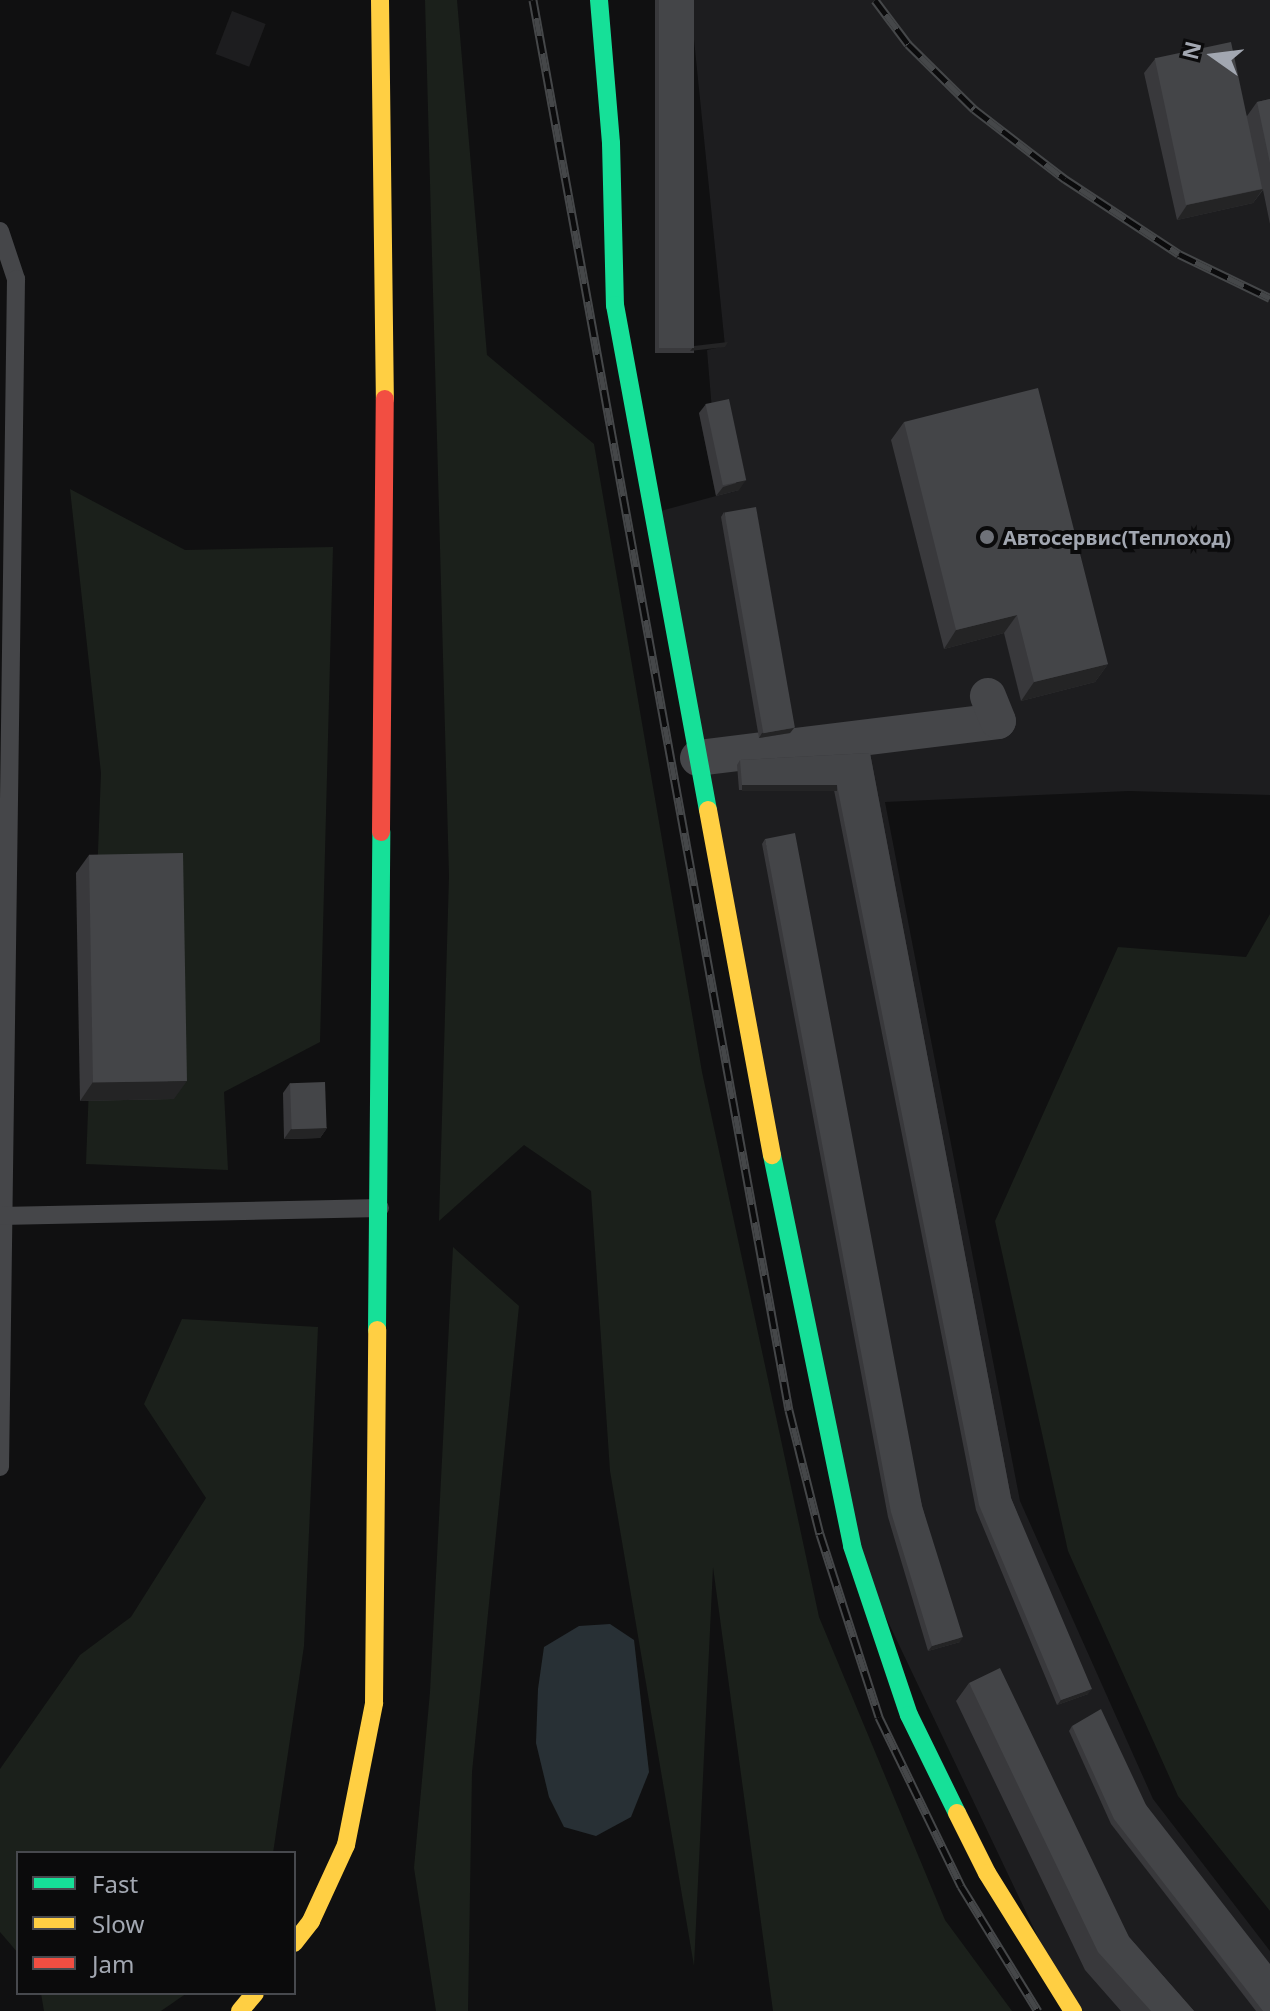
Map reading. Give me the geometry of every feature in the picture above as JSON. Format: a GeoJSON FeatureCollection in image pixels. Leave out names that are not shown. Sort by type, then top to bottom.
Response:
{"type":"FeatureCollection","features":[{"type":"Feature","properties":{"kind":"street"},"geometry":{"type":"LineString","coordinates":[[296,1940],[311,1921],[346,1845],[374,1703],[386,272],[380,0]]}},
{"type":"Feature","properties":{"kind":"street"},"geometry":{"type":"LineString","coordinates":[[599,0],[611,143],[615,305],[806,1339],[852,1546],[909,1715],[987,1873],[1073,2011]]}},
{"type":"Feature","properties":{"kind":"street"},"geometry":{"type":"LineString","coordinates":[[698,758],[998,721],[988,696]]}},
{"type":"Feature","properties":{"kind":"street"},"geometry":{"type":"LineString","coordinates":[[240,2011],[253,1995]]}},
{"type":"Feature","properties":{"kind":"lane"},"geometry":{"type":"LineString","coordinates":[[0,231],[16,279],[0,1467]]}},
{"type":"Feature","properties":{"kind":"lane"},"geometry":{"type":"LineString","coordinates":[[2,1216],[380,1208]]}},
{"type":"Feature","properties":{"kind":"shaded area"},"geometry":{"type":"Polygon","coordinates":[[[425,0],[457,0],[487,355],[594,444],[702,1072],[819,1617],[945,1920],[1012,2011],[773,2011],[713,1567],[694,1966],[610,1471],[591,1191],[524,1145],[439,1221],[449,876],[425,0]]]}},
{"type":"Feature","properties":{"kind":"shaded area"},"geometry":{"type":"Polygon","coordinates":[[[690,0],[1270,0],[1270,795],[1129,791],[885,802],[1020,1501],[1153,1799],[1270,1951],[1270,2011],[1073,2011],[852,1546],[653,513],[716,496],[699,413],[712,410],[707,350],[725,346],[690,0]]]}},
{"type":"Feature","properties":{"kind":"shaded area"},"geometry":{"type":"Polygon","coordinates":[[[232,11],[266,24],[249,67],[216,54],[232,11]]]}},
{"type":"Feature","properties":{"kind":"shaded area"},"geometry":{"type":"Polygon","coordinates":[[[70,489],[185,550],[333,547],[320,1042],[224,1092],[228,1170],[86,1164],[101,773],[70,489]]]}},
{"type":"Feature","properties":{"kind":"shaded area"},"geometry":{"type":"Polygon","coordinates":[[[1270,914],[1270,1911],[1178,1796],[1068,1551],[995,1221],[1118,947],[1246,957],[1270,914]]]}},
{"type":"Feature","properties":{"kind":"shaded area"},"geometry":{"type":"Polygon","coordinates":[[[453,1247],[519,1306],[472,1772],[468,2011],[436,2011],[414,1868],[430,1692],[453,1247]]]}},
{"type":"Feature","properties":{"kind":"shaded area"},"geometry":{"type":"Polygon","coordinates":[[[182,1319],[318,1327],[304,1646],[273,1851],[16,1851],[16,1951],[0,1932],[0,1769],[80,1655],[131,1617],[206,1498],[144,1404],[182,1319]]]}},
{"type":"Feature","properties":{"kind":"shaded area"},"geometry":{"type":"Polygon","coordinates":[[[610,1624],[634,1640],[649,1772],[631,1817],[596,1836],[564,1827],[549,1797],[536,1743],[538,1689],[544,1647],[579,1626],[610,1624]]]}},
{"type":"Feature","properties":{"kind":"shaded area"},"geometry":{"type":"Polygon","coordinates":[[[41,1995],[184,1995],[161,2011],[44,2011],[41,1995]]]}},
{"type":"Feature","properties":{"kind":"building"},"geometry":{"type":"Polygon","coordinates":[[[659,0],[694,0],[694,348],[659,348],[659,0]]]}},
{"type":"Feature","properties":{"kind":"building"},"geometry":{"type":"Polygon","coordinates":[[[1231,42],[1262,189],[1186,205],[1155,58],[1231,42]]]}},
{"type":"Feature","properties":{"kind":"building"},"geometry":{"type":"Polygon","coordinates":[[[1270,99],[1270,163],[1257,102],[1270,99]]]}},
{"type":"Feature","properties":{"kind":"building","name":"Автосервис(Теплоход)"},"geometry":{"type":"Polygon","coordinates":[[[1038,388],[1108,664],[1034,682],[1017,615],[956,630],[904,422],[1038,388]]]}},
{"type":"Feature","properties":{"kind":"building"},"geometry":{"type":"Polygon","coordinates":[[[729,399],[746,480],[723,485],[706,404],[729,399]]]}},
{"type":"Feature","properties":{"kind":"building"},"geometry":{"type":"Polygon","coordinates":[[[756,507],[795,728],[763,733],[724,513],[756,507]]]}},
{"type":"Feature","properties":{"kind":"building"},"geometry":{"type":"Polygon","coordinates":[[[870,753],[1011,1498],[1092,1689],[1061,1700],[979,1505],[837,785],[742,785],[740,760],[870,753]]]}},
{"type":"Feature","properties":{"kind":"building"},"geometry":{"type":"Polygon","coordinates":[[[795,833],[922,1506],[963,1637],[932,1646],[891,1512],[765,839],[795,833]]]}},
{"type":"Feature","properties":{"kind":"building"},"geometry":{"type":"Polygon","coordinates":[[[183,853],[187,1081],[93,1083],[89,855],[183,853]]]}},
{"type":"Feature","properties":{"kind":"building"},"geometry":{"type":"Polygon","coordinates":[[[325,1082],[327,1128],[292,1129],[290,1083],[325,1082]]]}},
{"type":"Feature","properties":{"kind":"building"},"geometry":{"type":"Polygon","coordinates":[[[1000,1668],[1129,1937],[1194,2011],[1151,2011],[1098,1952],[969,1683],[1000,1668]]]}},
{"type":"Feature","properties":{"kind":"building"},"geometry":{"type":"Polygon","coordinates":[[[1101,1709],[1146,1805],[1270,1964],[1270,2011],[1263,2011],[1114,1819],[1072,1726],[1101,1709]]]}},
{"type":"Feature","properties":{"kind":"railway"},"geometry":{"type":"LineString","coordinates":[[533,0],[789,1410],[820,1534],[879,1717],[961,1886],[1038,2011]]}},
{"type":"Feature","properties":{"kind":"railway"},"geometry":{"type":"LineString","coordinates":[[875,0],[908,44],[974,109],[1065,179],[1179,254],[1270,298]]}},
{"type":"Feature","properties":{"kind":"traffic: fast"},"geometry":{"type":"LineString","coordinates":[[599,0],[611,143],[615,305],[708,810]]}},
{"type":"Feature","properties":{"kind":"traffic: fast"},"geometry":{"type":"LineString","coordinates":[[377,1330],[381,832]]}},
{"type":"Feature","properties":{"kind":"traffic: fast"},"geometry":{"type":"LineString","coordinates":[[772,1155],[852,1546],[909,1715],[957,1813]]}},
{"type":"Feature","properties":{"kind":"traffic: slow"},"geometry":{"type":"LineString","coordinates":[[380,0],[385,399]]}},
{"type":"Feature","properties":{"kind":"traffic: slow"},"geometry":{"type":"LineString","coordinates":[[708,810],[772,1155]]}},
{"type":"Feature","properties":{"kind":"traffic: slow"},"geometry":{"type":"LineString","coordinates":[[296,1940],[311,1921],[346,1845],[374,1703],[377,1330]]}},
{"type":"Feature","properties":{"kind":"traffic: slow"},"geometry":{"type":"LineString","coordinates":[[957,1813],[987,1873],[1073,2011]]}},
{"type":"Feature","properties":{"kind":"traffic: slow"},"geometry":{"type":"LineString","coordinates":[[240,2011],[253,1995]]}},
{"type":"Feature","properties":{"kind":"traffic: jam"},"geometry":{"type":"LineString","coordinates":[[381,832],[385,399]]}},
{"type":"Feature","properties":{"kind":"place","name":"Автосервис(Теплоход)"},"geometry":{"type":"Point","coordinates":[987,537]}}]}
